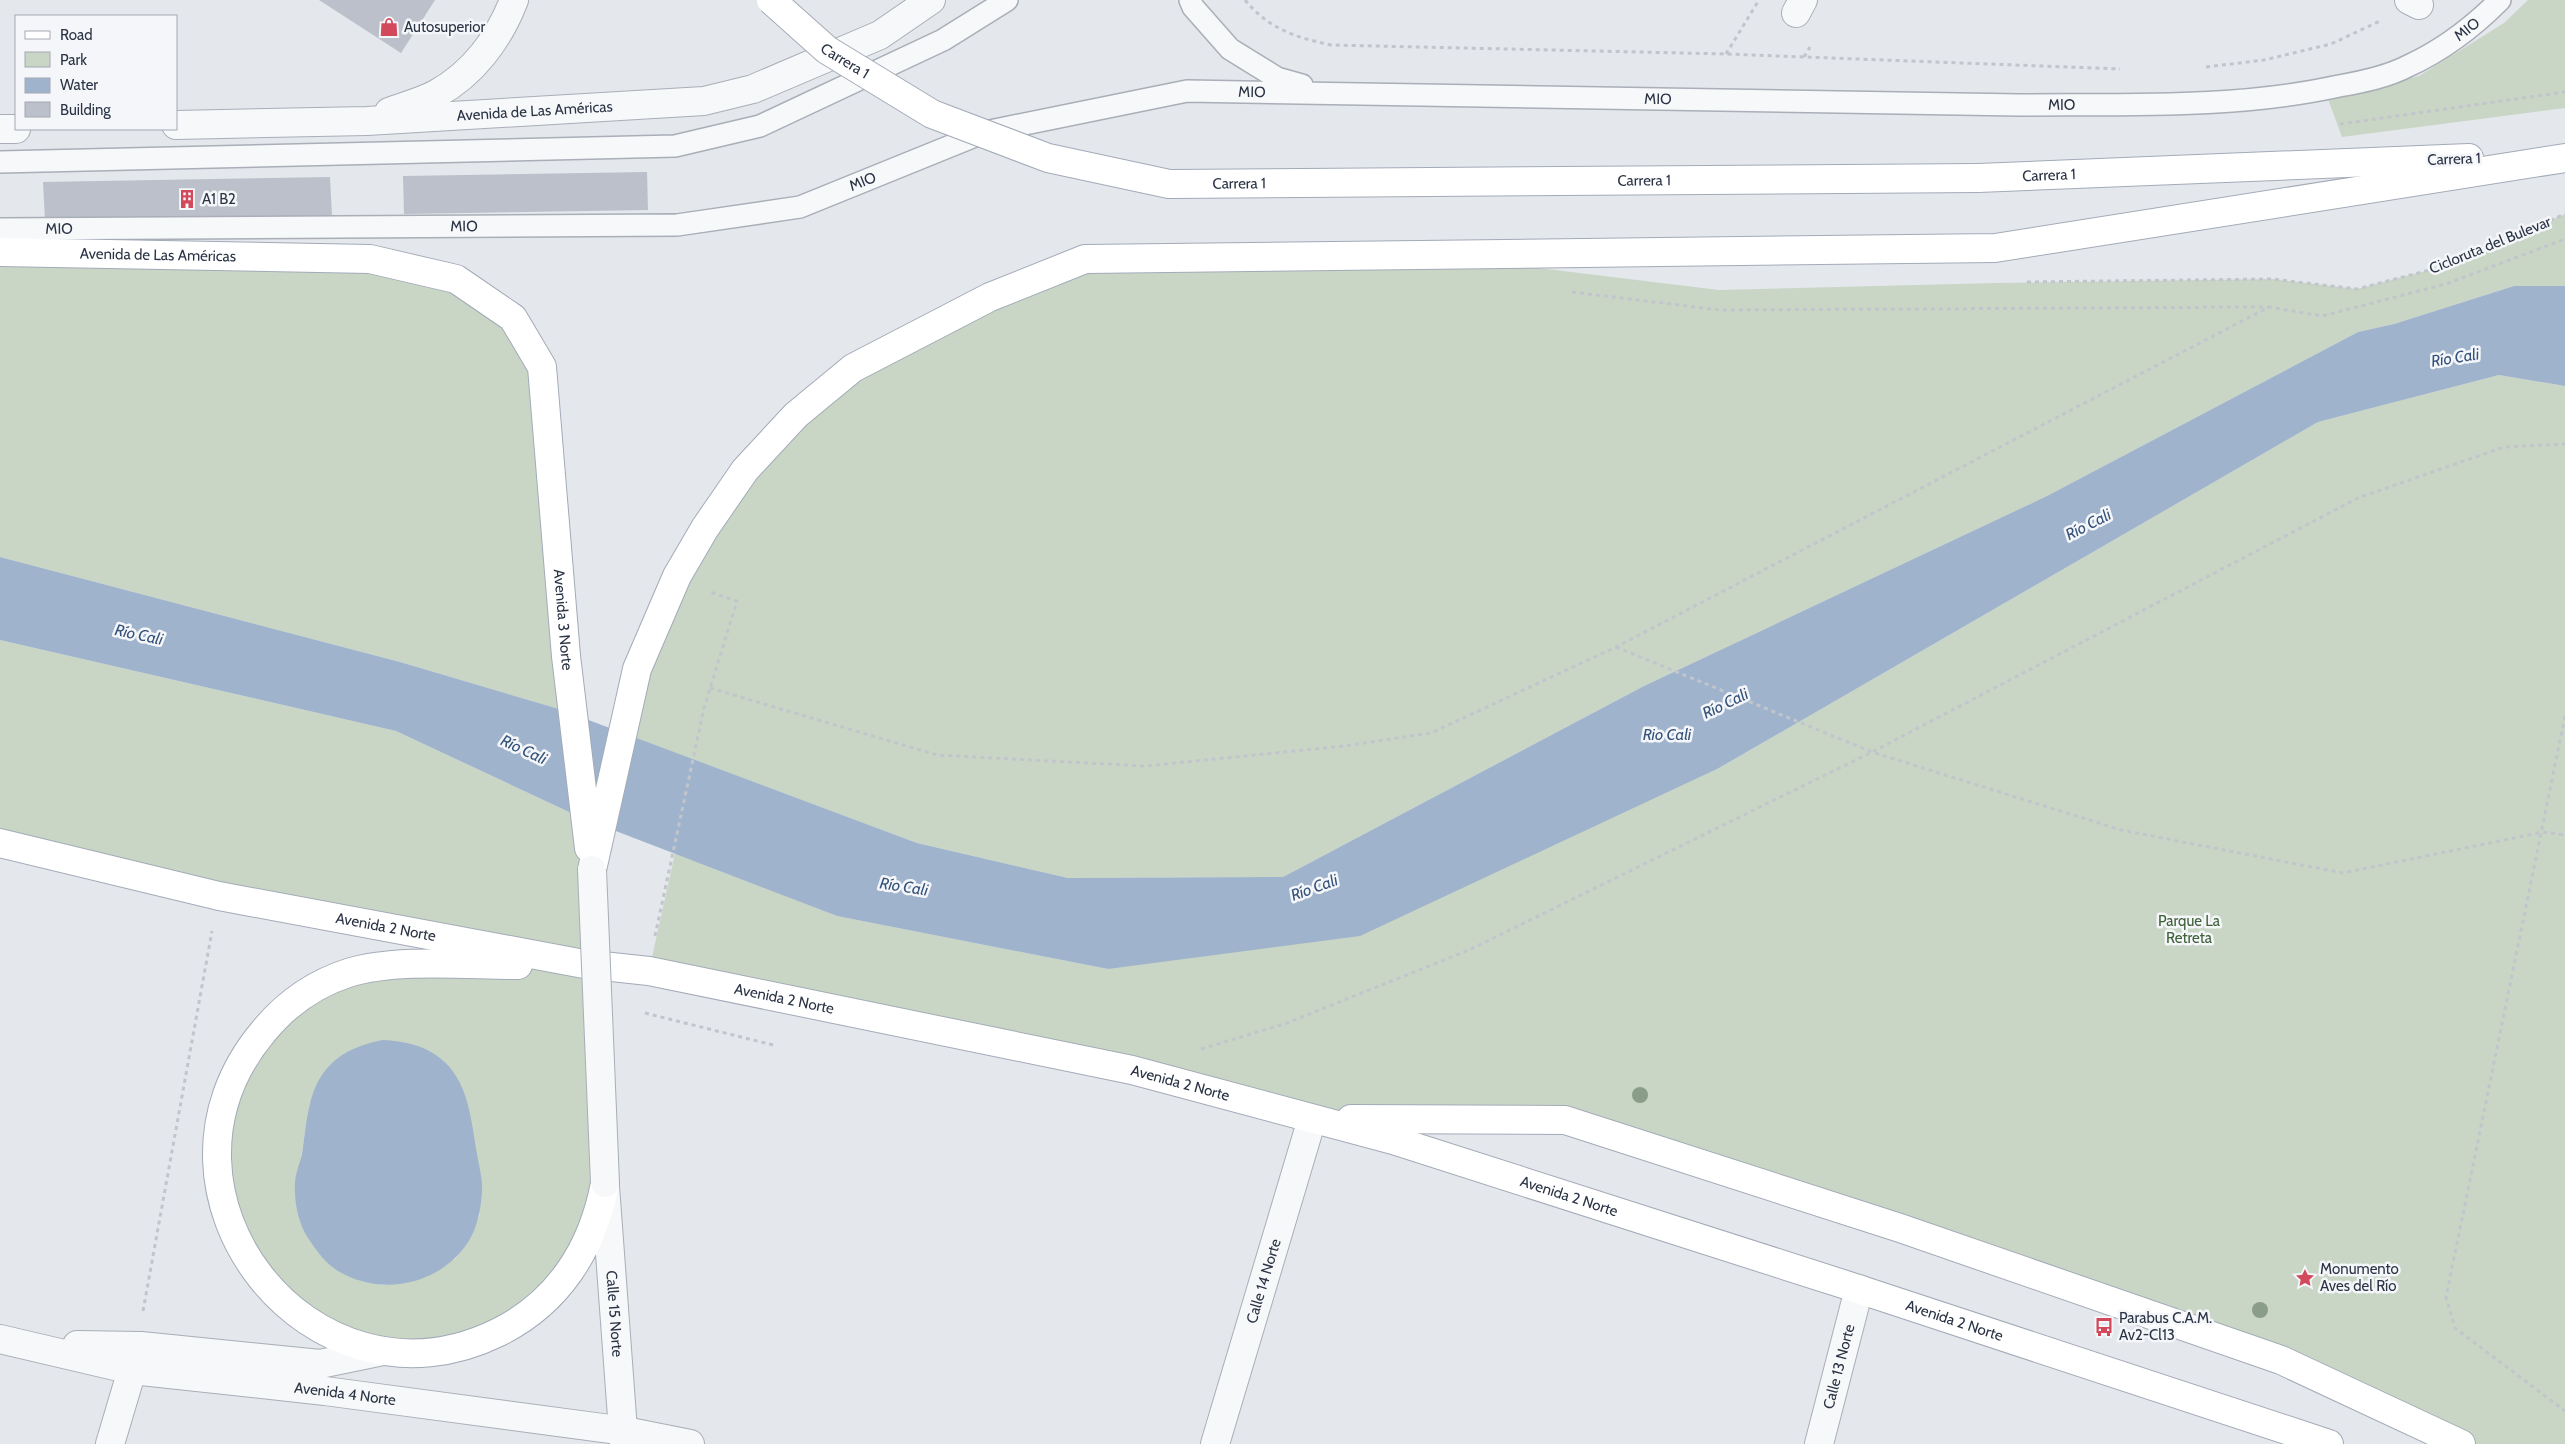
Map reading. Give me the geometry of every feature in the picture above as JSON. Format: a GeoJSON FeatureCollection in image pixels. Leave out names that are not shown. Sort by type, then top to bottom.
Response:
{"type":"FeatureCollection","features":[{"type":"Feature","properties":{"kind":"main road","name":"Carrera 1"},"geometry":{"type":"LineString","coordinates":[[770,0],[827,50],[932,114],[1048,158],[1169,184],[1978,178],[2565,156]]}},
{"type":"Feature","properties":{"kind":"main road"},"geometry":{"type":"LineString","coordinates":[[592,870],[636,669],[676,576],[705,528],[745,470],[796,415],[853,368],[990,297],[1085,259],[1996,248],[2565,156]]}},
{"type":"Feature","properties":{"kind":"main road","name":"Avenida de Las Américas"},"geometry":{"type":"LineString","coordinates":[[0,252],[370,259],[456,279],[513,318],[542,367]]}},
{"type":"Feature","properties":{"kind":"main road","name":"Avenida 3 Norte"},"geometry":{"type":"LineString","coordinates":[[542,367],[566,656],[592,870]]}},
{"type":"Feature","properties":{"kind":"main road","name":"Avenida 2 Norte"},"geometry":{"type":"LineString","coordinates":[[0,843],[218,896],[584,964],[649,971],[1132,1070],[1393,1140],[1859,1289],[2329,1444]]}},
{"type":"Feature","properties":{"kind":"main road"},"geometry":{"type":"LineString","coordinates":[[584,964],[372,967],[325,982],[293,1002],[268,1025],[243,1059],[225,1103],[218,1148],[220,1188],[234,1236],[260,1279],[296,1313],[334,1336],[383,1351],[418,1352],[463,1346],[488,1338],[534,1311],[554,1292],[584,1251],[601,1206],[605,1183]]}},
{"type":"Feature","properties":{"kind":"main road"},"geometry":{"type":"LineString","coordinates":[[1312,1119],[1565,1120],[1900,1228],[2281,1360],[2461,1444]]}},
{"type":"Feature","properties":{"kind":"street"},"geometry":{"type":"LineString","coordinates":[[367,121],[436,94],[468,70],[490,47],[507,18],[514,0]]}},
{"type":"Feature","properties":{"kind":"street","name":"Avenida de Las Américas"},"geometry":{"type":"LineString","coordinates":[[178,125],[367,121],[704,101],[753,89],[880,35],[931,0]]}},
{"type":"Feature","properties":{"kind":"street"},"geometry":{"type":"LineString","coordinates":[[0,129],[15,128]]}},
{"type":"Feature","properties":{"kind":"street","name":"Calle 15 Norte"},"geometry":{"type":"LineString","coordinates":[[592,870],[605,1183],[625,1438]]}},
{"type":"Feature","properties":{"kind":"street","name":"Calle 14 Norte"},"geometry":{"type":"LineString","coordinates":[[1215,1444],[1312,1119]]}},
{"type":"Feature","properties":{"kind":"street","name":"Calle 13 Norte"},"geometry":{"type":"LineString","coordinates":[[1819,1444],[1859,1289]]}},
{"type":"Feature","properties":{"kind":"street"},"geometry":{"type":"LineString","coordinates":[[13,1342],[141,1346],[320,1364],[383,1351]]}},
{"type":"Feature","properties":{"kind":"street","name":"Avenida 4 Norte"},"geometry":{"type":"LineString","coordinates":[[13,1342],[132,1370],[325,1391],[625,1438],[690,1444]]}},
{"type":"Feature","properties":{"kind":"street"},"geometry":{"type":"LineString","coordinates":[[110,1444],[132,1370]]}},
{"type":"Feature","properties":{"kind":"lane"},"geometry":{"type":"LineString","coordinates":[[0,162],[675,146],[760,126],[944,40],[1008,0]]}},
{"type":"Feature","properties":{"kind":"lane"},"geometry":{"type":"LineString","coordinates":[[1190,0],[1230,49],[1277,78],[1331,92]]}},
{"type":"Feature","properties":{"kind":"lane","name":"MIO"},"geometry":{"type":"LineString","coordinates":[[0,229],[677,225],[800,207],[985,132],[1187,91],[2019,105],[2135,104],[2264,98],[2314,92],[2365,81],[2407,67],[2468,30],[2500,0]]}},
{"type":"Feature","properties":{"kind":"path"},"geometry":{"type":"LineString","coordinates":[[1245,0],[1272,25],[1296,38],[1331,46],[1726,54],[2127,69]]}},
{"type":"Feature","properties":{"kind":"path"},"geometry":{"type":"LineString","coordinates":[[1726,54],[1759,0]]}},
{"type":"Feature","properties":{"kind":"path"},"geometry":{"type":"LineString","coordinates":[[2200,67],[2264,60],[2331,44],[2414,3]]}},
{"type":"Feature","properties":{"kind":"path"},"geometry":{"type":"LineString","coordinates":[[2338,125],[2565,92]]}},
{"type":"Feature","properties":{"kind":"path","name":"Cicloruta del Bulevar"},"geometry":{"type":"LineString","coordinates":[[2357,289],[2441,267],[2565,214]]}},
{"type":"Feature","properties":{"kind":"path"},"geometry":{"type":"LineString","coordinates":[[1565,291],[1720,310],[2269,307],[2322,316],[2446,284],[2565,239]]}},
{"type":"Feature","properties":{"kind":"path"},"geometry":{"type":"LineString","coordinates":[[710,688],[936,755],[1145,766],[1344,746],[1430,733],[1616,647],[2269,307]]}},
{"type":"Feature","properties":{"kind":"path"},"geometry":{"type":"LineString","coordinates":[[1198,1050],[1287,1023],[1469,950],[1872,752],[2358,498],[2504,447],[2565,444]]}},
{"type":"Feature","properties":{"kind":"path"},"geometry":{"type":"LineString","coordinates":[[656,934],[704,708],[737,601],[704,590]]}},
{"type":"Feature","properties":{"kind":"path"},"geometry":{"type":"LineString","coordinates":[[1616,647],[1866,750],[2121,830],[2344,873],[2543,832],[2565,835]]}},
{"type":"Feature","properties":{"kind":"path"},"geometry":{"type":"LineString","coordinates":[[2565,716],[2543,832],[2446,1297],[2455,1328],[2565,1411]]}},
{"type":"Feature","properties":{"kind":"path"},"geometry":{"type":"LineString","coordinates":[[142,1320],[212,932]]}},
{"type":"Feature","properties":{"kind":"path"},"geometry":{"type":"LineString","coordinates":[[645,1013],[777,1046]]}},
{"type":"Feature","properties":{"kind":"green space"},"geometry":{"type":"Polygon","coordinates":[[[2528,0],[2565,0],[2565,108],[2342,137],[2328,99],[2419,76],[2504,23],[2528,0]]]}},
{"type":"Feature","properties":{"kind":"green space"},"geometry":{"type":"Polygon","coordinates":[[[2565,214],[2565,286],[2514,286],[2394,324],[2358,332],[2047,496],[1644,686],[1283,877],[1068,878],[917,843],[627,735],[705,528],[853,368],[1085,259],[1423,254],[1719,290],[2272,279],[2357,289],[2441,267],[2565,214]]]}},
{"type":"Feature","properties":{"kind":"green space"},"geometry":{"type":"Polygon","coordinates":[[[0,252],[370,259],[456,279],[542,367],[559,709],[400,662],[0,557],[0,252]]]}},
{"type":"Feature","properties":{"kind":"green space","name":"Parque La Retreta"},"geometry":{"type":"Polygon","coordinates":[[[2499,375],[2565,386],[2565,1444],[2461,1444],[2281,1360],[1565,1120],[1312,1119],[649,971],[675,853],[837,916],[1108,969],[1719,768],[2318,422],[2499,375]]]}},
{"type":"Feature","properties":{"kind":"green space"},"geometry":{"type":"Polygon","coordinates":[[[0,640],[396,731],[582,818],[605,1183],[570,1272],[463,1346],[334,1336],[230,1224],[229,1091],[325,983],[580,964],[0,843],[0,640]],[[310,1102],[301,1158],[337,1270],[361,1281],[385,1285],[455,1259],[470,1238],[480,1214],[310,1102]]]}},
{"type":"Feature","properties":{"kind":"water","name":"Rio Cali"},"geometry":{"type":"Polygon","coordinates":[[[2514,286],[2565,286],[2565,386],[2499,375],[2318,422],[1719,768],[1360,936],[1108,969],[837,916],[582,818],[396,731],[0,640],[0,557],[400,662],[559,709],[917,843],[1068,878],[1283,877],[1644,686],[2047,496],[2358,332],[2394,324],[2514,286]]]}},
{"type":"Feature","properties":{"kind":"water"},"geometry":{"type":"Polygon","coordinates":[[[383,1040],[398,1041],[420,1047],[440,1058],[450,1067],[463,1090],[467,1102],[482,1187],[480,1210],[475,1228],[470,1239],[458,1254],[444,1267],[428,1276],[411,1282],[392,1285],[374,1284],[355,1279],[338,1271],[329,1264],[308,1238],[302,1226],[297,1212],[295,1190],[309,1107],[312,1095],[322,1074],[330,1065],[348,1052],[383,1040]]]}},
{"type":"Feature","properties":{"kind":"building","name":"Autosuperior"},"geometry":{"type":"Polygon","coordinates":[[[319,0],[435,0],[401,53],[319,0]]]}},
{"type":"Feature","properties":{"kind":"building"},"geometry":{"type":"Polygon","coordinates":[[[647,172],[648,210],[404,214],[403,176],[647,172]]]}},
{"type":"Feature","properties":{"kind":"building","name":"A1 B2"},"geometry":{"type":"Polygon","coordinates":[[[330,177],[332,216],[45,220],[43,182],[330,177]]]}},
{"type":"Feature","properties":{"kind":"place","name":"Autosuperior"},"geometry":{"type":"Point","coordinates":[389,27]}},
{"type":"Feature","properties":{"kind":"place","name":"A1 B2"},"geometry":{"type":"Point","coordinates":[187,199]}},
{"type":"Feature","properties":{"kind":"place","name":"Monumento Aves del Río"},"geometry":{"type":"Point","coordinates":[2305,1278]}},
{"type":"Feature","properties":{"kind":"place","name":"Parabus C.A.M. Av2-Cl13"},"geometry":{"type":"Point","coordinates":[2104,1327]}},
{"type":"Feature","properties":{"kind":"water label","name":"Río Cali"},"geometry":{"type":"Point","coordinates":[2455,357]}},
{"type":"Feature","properties":{"kind":"water label","name":"Río Cali"},"geometry":{"type":"Point","coordinates":[2088,524]}},
{"type":"Feature","properties":{"kind":"water label","name":"Río Cali"},"geometry":{"type":"Point","coordinates":[139,634]}},
{"type":"Feature","properties":{"kind":"water label","name":"Río Cali"},"geometry":{"type":"Point","coordinates":[1725,703]}},
{"type":"Feature","properties":{"kind":"water label","name":"Río Cali"},"geometry":{"type":"Point","coordinates":[524,749]}},
{"type":"Feature","properties":{"kind":"water label","name":"Río Cali"},"geometry":{"type":"Point","coordinates":[904,886]}},
{"type":"Feature","properties":{"kind":"water label","name":"Río Cali"},"geometry":{"type":"Point","coordinates":[1314,887]}}]}
